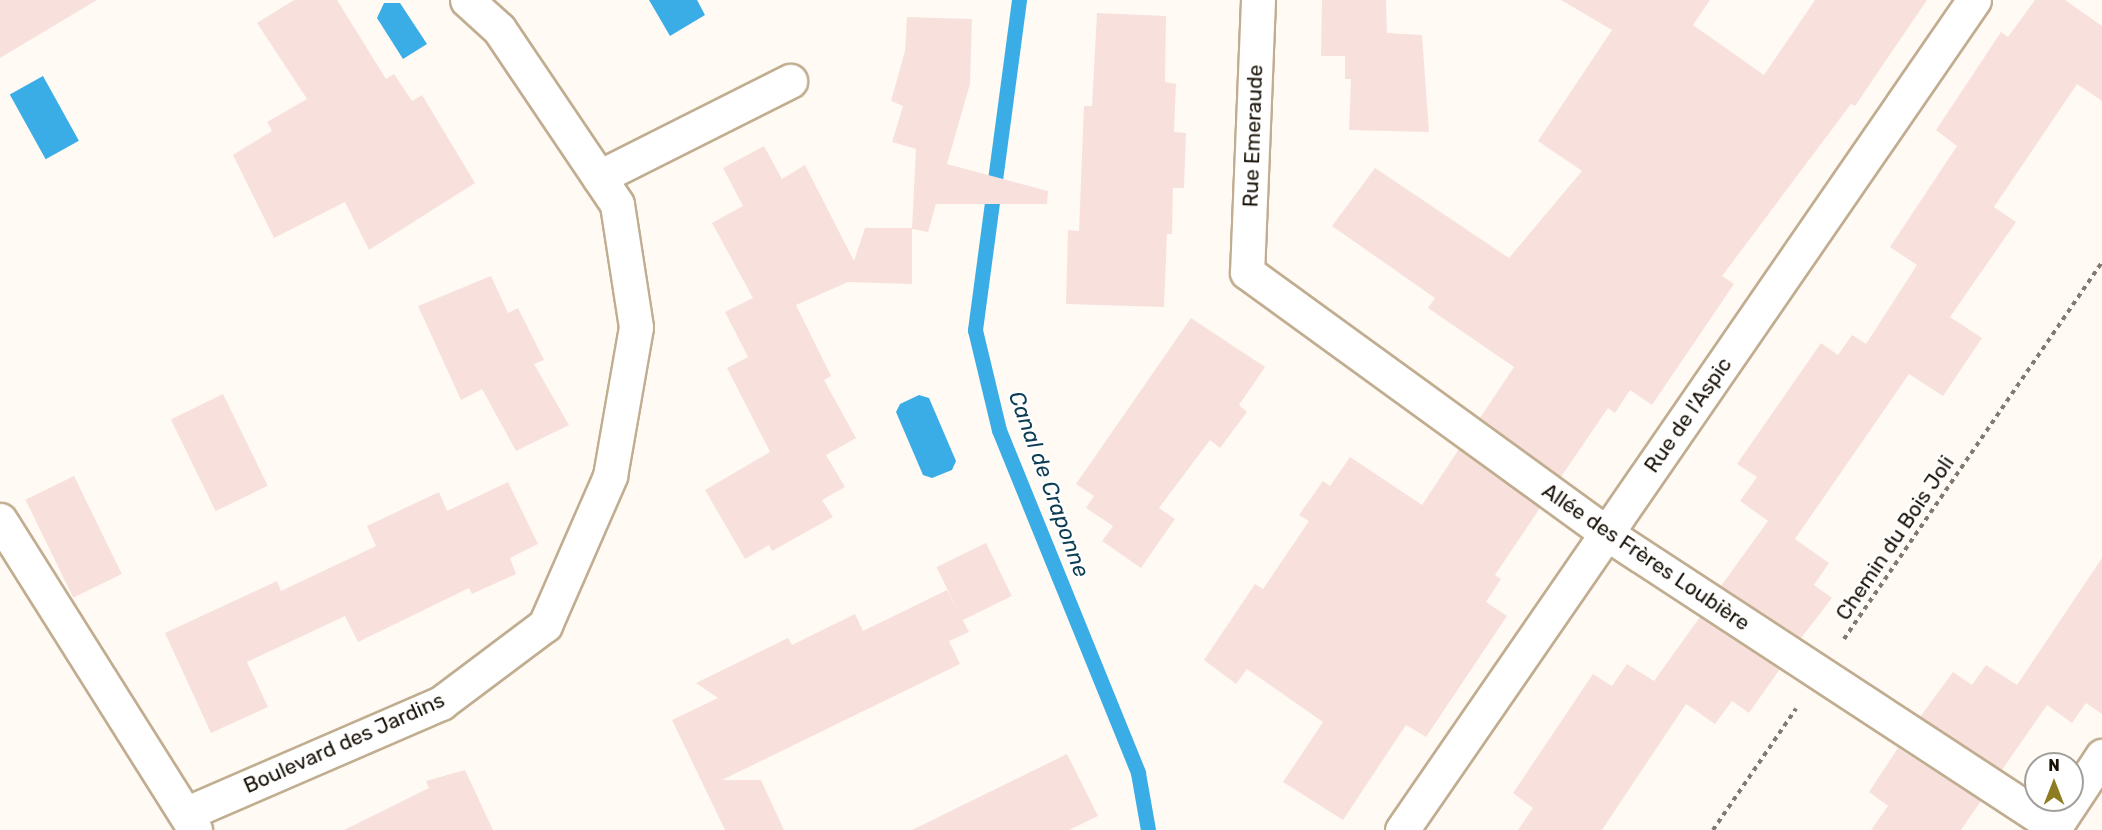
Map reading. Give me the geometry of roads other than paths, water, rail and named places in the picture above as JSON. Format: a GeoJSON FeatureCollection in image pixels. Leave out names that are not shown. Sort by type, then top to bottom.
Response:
{"type":"FeatureCollection","features":[{"type":"Feature","properties":{"kind":"street","name":"Boulevard des Jardins"},"geometry":{"type":"LineString","coordinates":[[191,822],[441,703],[545,625],[610,476],[636,327],[617,204],[499,29],[467,0]]}},
{"type":"Feature","properties":{"kind":"street","name":"Rue Emeraude"},"geometry":{"type":"LineString","coordinates":[[1247,272],[1258,0]]}},
{"type":"Feature","properties":{"kind":"street","name":"Rue de l'Aspic"},"geometry":{"type":"LineString","coordinates":[[1402,830],[1974,0]]}},
{"type":"Feature","properties":{"kind":"street"},"geometry":{"type":"LineString","coordinates":[[599,177],[790,81]]}},
{"type":"Feature","properties":{"kind":"street","name":"Allée des Frères Loubière"},"geometry":{"type":"LineString","coordinates":[[1247,272],[1606,533],[2054,828]]}},
{"type":"Feature","properties":{"kind":"street"},"geometry":{"type":"LineString","coordinates":[[0,520],[191,822]]}},
{"type":"Feature","properties":{"kind":"street"},"geometry":{"type":"LineString","coordinates":[[2054,828],[2102,756]]}},
{"type":"Feature","properties":{"kind":"water"},"geometry":{"type":"Polygon","coordinates":[[[649,0],[697,0],[705,15],[670,36],[649,0]]]}},
{"type":"Feature","properties":{"kind":"water"},"geometry":{"type":"Polygon","coordinates":[[[384,3],[400,3],[427,44],[403,59],[377,18],[384,3]]]}},
{"type":"Feature","properties":{"kind":"water"},"geometry":{"type":"Polygon","coordinates":[[[43,76],[79,141],[46,159],[10,94],[43,76]]]}},
{"type":"Feature","properties":{"kind":"water"},"geometry":{"type":"Polygon","coordinates":[[[919,395],[929,398],[956,461],[952,470],[932,478],[923,475],[896,412],[900,404],[919,395]]]}},
{"type":"Feature","properties":{"kind":"waterway","name":"Canal de Craponne"},"geometry":{"type":"LineString","coordinates":[[1019,0],[975,330],[999,430],[1138,773],[1148,830]]}}]}
